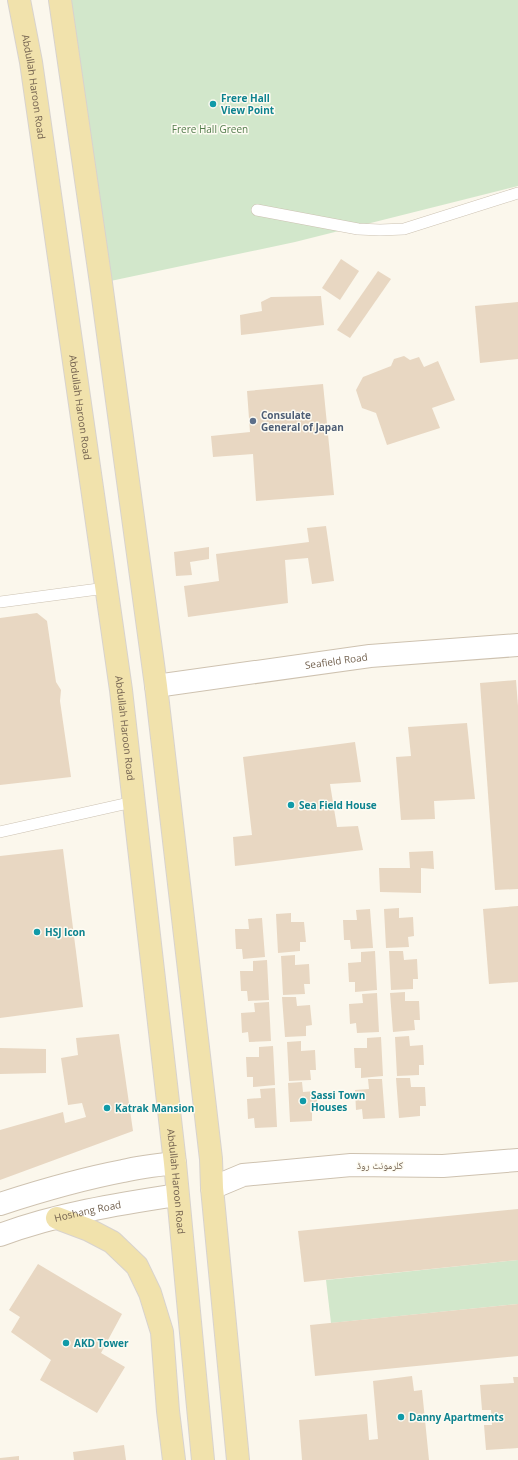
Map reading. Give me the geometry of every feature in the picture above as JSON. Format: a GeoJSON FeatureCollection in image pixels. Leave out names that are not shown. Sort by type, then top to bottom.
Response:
{"type":"FeatureCollection","features":[{"type":"Feature","properties":{"kind":"main road","name":"Abdullah Haroon Road"},"geometry":{"type":"LineString","coordinates":[[19,0],[31,62],[121,690],[175,1163],[203,1460]]}},
{"type":"Feature","properties":{"kind":"main road"},"geometry":{"type":"LineString","coordinates":[[60,0],[102,290],[156,686],[211,1159],[212,1188],[238,1460]]}},
{"type":"Feature","properties":{"kind":"main road"},"geometry":{"type":"LineString","coordinates":[[57,1218],[89,1230],[112,1242],[136,1266],[150,1293],[162,1332],[168,1411],[174,1460]]}},
{"type":"Feature","properties":{"kind":"street","name":"Seafield Road"},"geometry":{"type":"LineString","coordinates":[[156,686],[370,656],[518,645]]}},
{"type":"Feature","properties":{"kind":"street"},"geometry":{"type":"LineString","coordinates":[[211,1159],[243,1175]]}},
{"type":"Feature","properties":{"kind":"street","name":"کلرمونٹ روڈ"},"geometry":{"type":"LineString","coordinates":[[243,1175],[351,1165],[443,1166],[518,1160]]}},
{"type":"Feature","properties":{"kind":"street"},"geometry":{"type":"LineString","coordinates":[[0,1204],[47,1189],[125,1170],[175,1163]]}},
{"type":"Feature","properties":{"kind":"street"},"geometry":{"type":"LineString","coordinates":[[212,1188],[243,1175]]}},
{"type":"Feature","properties":{"kind":"street","name":"Hoshang Road"},"geometry":{"type":"LineString","coordinates":[[0,1235],[57,1218],[177,1195]]}},
{"type":"Feature","properties":{"kind":"lane"},"geometry":{"type":"LineString","coordinates":[[257,210],[358,229],[404,229],[518,193]]}},
{"type":"Feature","properties":{"kind":"lane"},"geometry":{"type":"LineString","coordinates":[[0,602],[106,588]]}},
{"type":"Feature","properties":{"kind":"lane"},"geometry":{"type":"LineString","coordinates":[[0,832],[133,802]]}},
{"type":"Feature","properties":{"kind":"green space","name":"Frere Hall Green"},"geometry":{"type":"Polygon","coordinates":[[[63,0],[518,0],[518,186],[295,242],[101,283],[63,0]]]}},
{"type":"Feature","properties":{"kind":"green space"},"geometry":{"type":"Polygon","coordinates":[[[518,1260],[518,1304],[331,1323],[326,1280],[518,1260]]]}},
{"type":"Feature","properties":{"kind":"building"},"geometry":{"type":"Polygon","coordinates":[[[341,259],[359,271],[340,300],[322,288],[341,259]]]}},
{"type":"Feature","properties":{"kind":"building"},"geometry":{"type":"Polygon","coordinates":[[[378,271],[391,279],[350,338],[337,330],[378,271]]]}},
{"type":"Feature","properties":{"kind":"building"},"geometry":{"type":"Polygon","coordinates":[[[321,296],[324,325],[241,335],[240,315],[262,311],[261,302],[271,297],[321,296]]]}},
{"type":"Feature","properties":{"kind":"building"},"geometry":{"type":"Polygon","coordinates":[[[518,302],[518,359],[480,363],[475,306],[518,302]]]}},
{"type":"Feature","properties":{"kind":"building"},"geometry":{"type":"Polygon","coordinates":[[[404,356],[410,360],[419,357],[424,367],[438,361],[455,400],[432,408],[440,428],[387,445],[376,413],[362,408],[356,390],[363,377],[391,366],[394,359],[404,356]]]}},
{"type":"Feature","properties":{"kind":"building"},"geometry":{"type":"Polygon","coordinates":[[[323,384],[334,495],[256,501],[253,454],[213,457],[211,436],[250,432],[247,391],[323,384]]]}},
{"type":"Feature","properties":{"kind":"building"},"geometry":{"type":"Polygon","coordinates":[[[326,526],[334,581],[312,584],[308,558],[285,560],[288,603],[188,617],[184,586],[219,581],[216,554],[309,542],[307,528],[326,526]]]}},
{"type":"Feature","properties":{"kind":"building"},"geometry":{"type":"Polygon","coordinates":[[[209,547],[209,559],[190,562],[192,575],[176,576],[174,552],[209,547]]]}},
{"type":"Feature","properties":{"kind":"building"},"geometry":{"type":"Polygon","coordinates":[[[37,613],[47,621],[56,682],[61,690],[60,701],[71,777],[0,785],[0,618],[37,613]]]}},
{"type":"Feature","properties":{"kind":"building"},"geometry":{"type":"Polygon","coordinates":[[[516,680],[518,706],[518,889],[495,890],[480,683],[516,680]]]}},
{"type":"Feature","properties":{"kind":"building"},"geometry":{"type":"Polygon","coordinates":[[[467,723],[475,799],[434,801],[435,819],[401,820],[396,757],[411,756],[408,727],[467,723]]]}},
{"type":"Feature","properties":{"kind":"building","name":"Sea Field House"},"geometry":{"type":"Polygon","coordinates":[[[355,742],[361,782],[330,784],[337,827],[358,826],[363,850],[235,866],[233,837],[252,835],[243,757],[355,742]]]}},
{"type":"Feature","properties":{"kind":"building","name":"HSJ Icon"},"geometry":{"type":"Polygon","coordinates":[[[63,849],[83,1007],[0,1018],[0,856],[63,849]]]}},
{"type":"Feature","properties":{"kind":"building"},"geometry":{"type":"Polygon","coordinates":[[[433,851],[434,869],[421,868],[421,893],[380,892],[379,868],[410,868],[409,852],[433,851]]]}},
{"type":"Feature","properties":{"kind":"building"},"geometry":{"type":"Polygon","coordinates":[[[518,906],[518,982],[489,984],[483,909],[518,906]]]}},
{"type":"Feature","properties":{"kind":"building"},"geometry":{"type":"Polygon","coordinates":[[[399,908],[399,918],[413,917],[414,936],[408,937],[409,947],[386,948],[384,909],[399,908]]]}},
{"type":"Feature","properties":{"kind":"building"},"geometry":{"type":"Polygon","coordinates":[[[370,909],[373,948],[351,949],[350,940],[344,940],[343,920],[357,920],[356,910],[370,909]]]}},
{"type":"Feature","properties":{"kind":"building"},"geometry":{"type":"Polygon","coordinates":[[[291,913],[291,922],[304,922],[306,942],[300,942],[300,951],[278,953],[276,914],[291,913]]]}},
{"type":"Feature","properties":{"kind":"building"},"geometry":{"type":"Polygon","coordinates":[[[262,918],[265,957],[243,959],[242,949],[236,949],[235,929],[249,929],[248,919],[262,918]]]}},
{"type":"Feature","properties":{"kind":"building"},"geometry":{"type":"Polygon","coordinates":[[[375,951],[377,990],[355,992],[355,982],[349,982],[348,963],[361,962],[361,952],[375,951]]]}},
{"type":"Feature","properties":{"kind":"building"},"geometry":{"type":"Polygon","coordinates":[[[389,951],[403,951],[404,960],[417,959],[418,979],[413,979],[413,989],[391,990],[389,951]]]}},
{"type":"Feature","properties":{"kind":"building"},"geometry":{"type":"Polygon","coordinates":[[[295,955],[295,965],[309,964],[310,984],[304,984],[305,994],[283,995],[281,956],[295,955]]]}},
{"type":"Feature","properties":{"kind":"building"},"geometry":{"type":"Polygon","coordinates":[[[267,960],[269,1000],[248,1001],[247,991],[241,991],[240,971],[253,971],[253,961],[267,960]]]}},
{"type":"Feature","properties":{"kind":"building"},"geometry":{"type":"Polygon","coordinates":[[[405,992],[405,1001],[419,1001],[420,1020],[414,1020],[415,1030],[393,1032],[390,993],[405,992]]]}},
{"type":"Feature","properties":{"kind":"building"},"geometry":{"type":"Polygon","coordinates":[[[377,993],[379,1032],[357,1033],[356,1023],[350,1024],[349,1004],[363,1003],[362,994],[377,993]]]}},
{"type":"Feature","properties":{"kind":"building"},"geometry":{"type":"Polygon","coordinates":[[[282,997],[296,997],[297,1006],[310,1005],[312,1025],[306,1026],[306,1036],[285,1037],[282,997]]]}},
{"type":"Feature","properties":{"kind":"building"},"geometry":{"type":"Polygon","coordinates":[[[269,1002],[271,1041],[249,1042],[248,1032],[242,1033],[241,1013],[255,1012],[254,1003],[269,1002]]]}},
{"type":"Feature","properties":{"kind":"building","name":"Katrak Mansion"},"geometry":{"type":"Polygon","coordinates":[[[119,1034],[133,1131],[0,1180],[0,1130],[63,1112],[65,1123],[86,1117],[82,1103],[68,1105],[61,1058],[78,1055],[76,1038],[119,1034]]]}},
{"type":"Feature","properties":{"kind":"building"},"geometry":{"type":"Polygon","coordinates":[[[409,1036],[410,1046],[423,1045],[424,1065],[419,1065],[419,1075],[397,1076],[395,1037],[409,1036]]]}},
{"type":"Feature","properties":{"kind":"building"},"geometry":{"type":"Polygon","coordinates":[[[381,1037],[383,1076],[361,1078],[361,1068],[355,1068],[354,1048],[367,1048],[367,1038],[381,1037]]]}},
{"type":"Feature","properties":{"kind":"building"},"geometry":{"type":"Polygon","coordinates":[[[301,1041],[301,1051],[315,1050],[316,1070],[310,1070],[311,1080],[289,1081],[287,1042],[301,1041]]]}},
{"type":"Feature","properties":{"kind":"building"},"geometry":{"type":"Polygon","coordinates":[[[273,1046],[275,1085],[253,1087],[253,1077],[247,1077],[246,1057],[259,1057],[259,1047],[273,1046]]]}},
{"type":"Feature","properties":{"kind":"building"},"geometry":{"type":"Polygon","coordinates":[[[0,1048],[46,1049],[46,1073],[0,1074],[0,1048]]]}},
{"type":"Feature","properties":{"kind":"building"},"geometry":{"type":"Polygon","coordinates":[[[396,1078],[410,1078],[411,1087],[425,1087],[426,1106],[420,1106],[420,1116],[399,1118],[396,1078]]]}},
{"type":"Feature","properties":{"kind":"building"},"geometry":{"type":"Polygon","coordinates":[[[368,1079],[382,1079],[385,1118],[363,1119],[362,1109],[356,1110],[355,1090],[369,1089],[368,1079]]]}},
{"type":"Feature","properties":{"kind":"building","name":"Sassi Town Houses"},"geometry":{"type":"Polygon","coordinates":[[[302,1082],[303,1092],[316,1091],[318,1111],[312,1112],[312,1121],[290,1122],[288,1083],[302,1082]]]}},
{"type":"Feature","properties":{"kind":"building"},"geometry":{"type":"Polygon","coordinates":[[[275,1088],[277,1127],[255,1128],[254,1118],[248,1119],[247,1099],[261,1098],[260,1089],[275,1088]]]}},
{"type":"Feature","properties":{"kind":"building"},"geometry":{"type":"Polygon","coordinates":[[[518,1209],[518,1260],[304,1282],[298,1231],[518,1209]]]}},
{"type":"Feature","properties":{"kind":"building","name":"AKD Tower"},"geometry":{"type":"Polygon","coordinates":[[[38,1264],[122,1314],[101,1353],[125,1367],[97,1413],[40,1380],[51,1360],[11,1332],[20,1317],[9,1310],[38,1264]]]}},
{"type":"Feature","properties":{"kind":"building"},"geometry":{"type":"Polygon","coordinates":[[[518,1304],[518,1356],[315,1376],[310,1325],[518,1304]]]}},
{"type":"Feature","properties":{"kind":"building","name":"Danny Apartments"},"geometry":{"type":"Polygon","coordinates":[[[412,1376],[414,1391],[422,1390],[429,1460],[302,1460],[299,1420],[367,1414],[369,1440],[378,1439],[373,1381],[412,1376]]]}},
{"type":"Feature","properties":{"kind":"building"},"geometry":{"type":"Polygon","coordinates":[[[513,1377],[518,1377],[518,1448],[486,1450],[484,1425],[492,1425],[491,1410],[482,1410],[480,1385],[514,1383],[513,1377]]]}},
{"type":"Feature","properties":{"kind":"building"},"geometry":{"type":"Polygon","coordinates":[[[124,1445],[126,1460],[74,1460],[73,1452],[124,1445]]]}},
{"type":"Feature","properties":{"kind":"building"},"geometry":{"type":"Polygon","coordinates":[[[19,1456],[19,1460],[0,1460],[0,1458],[19,1456]]]}},
{"type":"Feature","properties":{"kind":"place","name":"Frere Hall View Point"},"geometry":{"type":"Point","coordinates":[213,104]}},
{"type":"Feature","properties":{"kind":"place","name":"Consulate General of Japan"},"geometry":{"type":"Point","coordinates":[253,421]}},
{"type":"Feature","properties":{"kind":"place","name":"Sea Field House"},"geometry":{"type":"Point","coordinates":[291,805]}},
{"type":"Feature","properties":{"kind":"place","name":"HSJ Icon"},"geometry":{"type":"Point","coordinates":[37,932]}},
{"type":"Feature","properties":{"kind":"place","name":"Sassi Town Houses"},"geometry":{"type":"Point","coordinates":[303,1101]}},
{"type":"Feature","properties":{"kind":"place","name":"Katrak Mansion"},"geometry":{"type":"Point","coordinates":[107,1108]}},
{"type":"Feature","properties":{"kind":"place","name":"AKD Tower"},"geometry":{"type":"Point","coordinates":[66,1343]}},
{"type":"Feature","properties":{"kind":"place","name":"Danny Apartments"},"geometry":{"type":"Point","coordinates":[401,1417]}}]}
